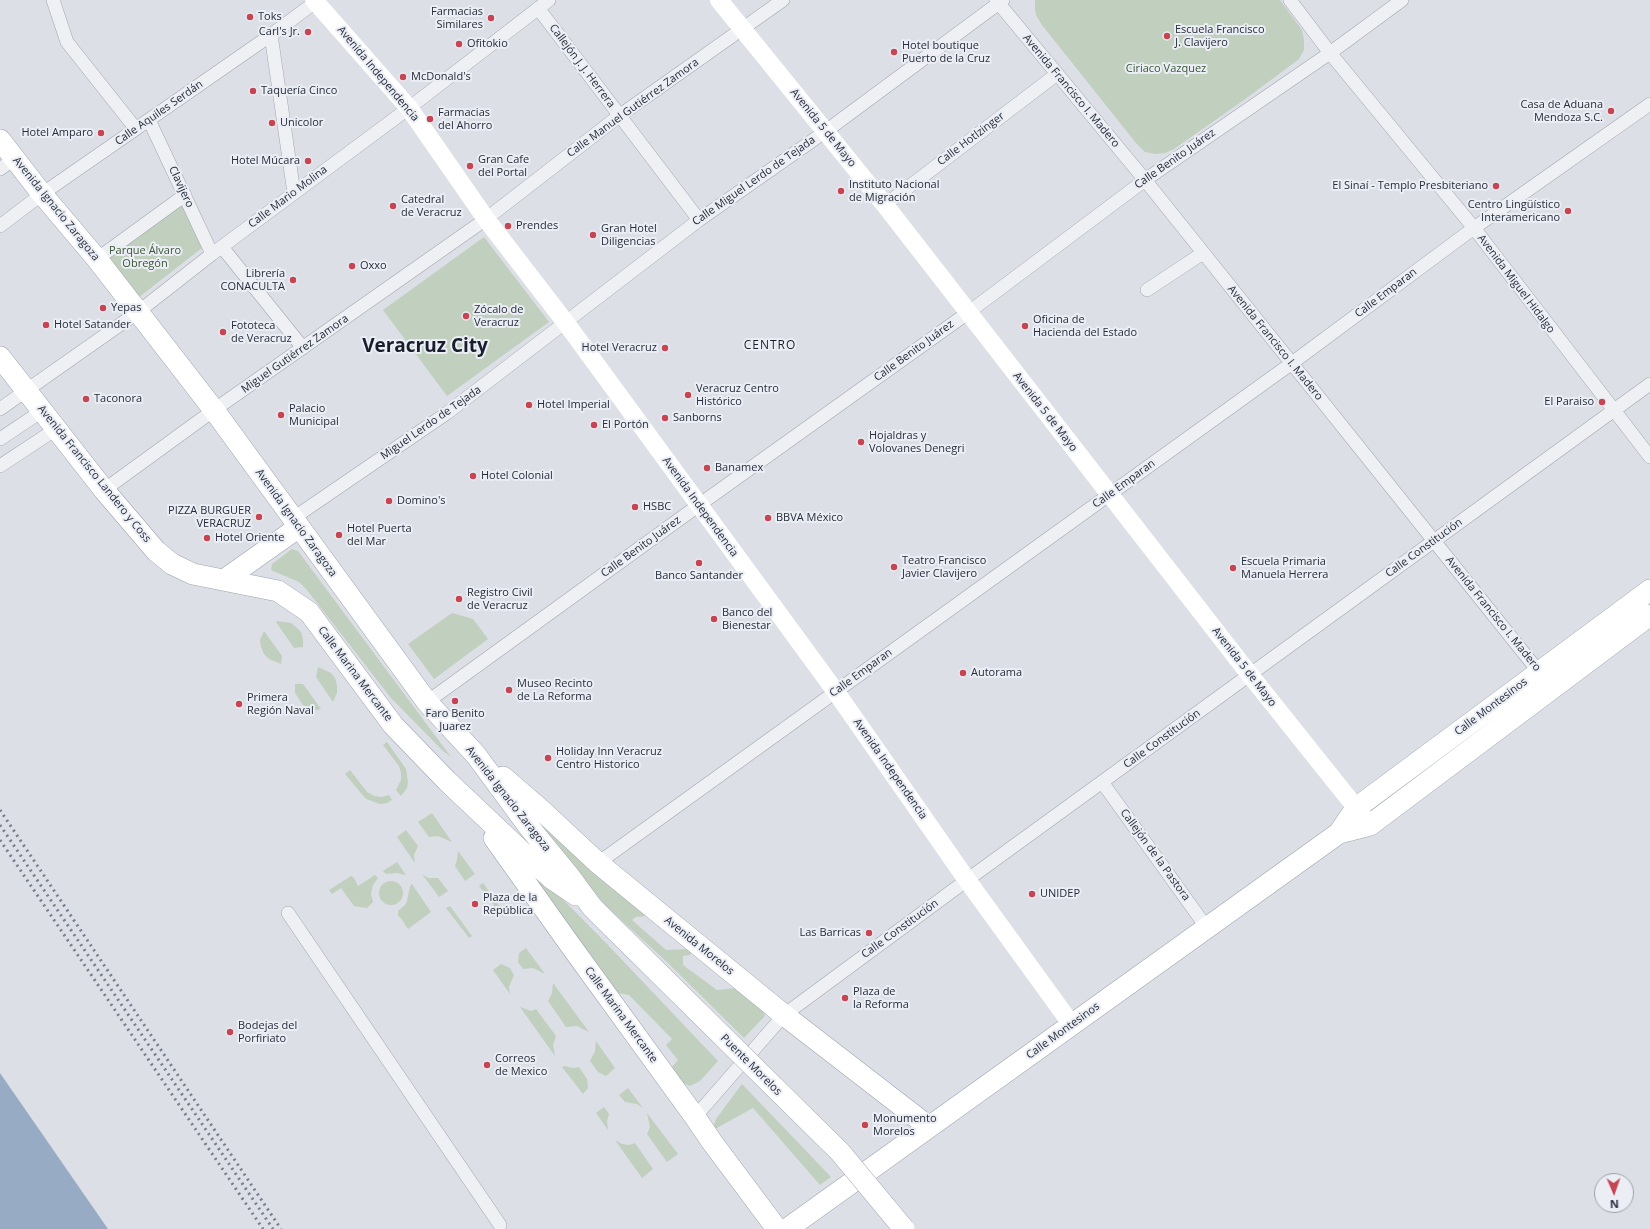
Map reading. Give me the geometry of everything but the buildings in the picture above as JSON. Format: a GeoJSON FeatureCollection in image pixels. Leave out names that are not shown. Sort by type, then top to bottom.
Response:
{"type":"FeatureCollection","features":[{"type":"Feature","properties":{"kind":"main road","name":"Avenida Ignacio Zaragoza"},"geometry":{"type":"LineString","coordinates":[[0,140],[7,164],[42,194],[97,259],[214,410],[427,702],[476,755],[529,827],[570,877],[592,907]]}},
{"type":"Feature","properties":{"kind":"main road","name":"Avenida Francisco Landero y Coss"},"geometry":{"type":"LineString","coordinates":[[0,357],[104,490],[156,551],[172,564],[193,574],[224,580]]}},
{"type":"Feature","properties":{"kind":"main road"},"geometry":{"type":"LineString","coordinates":[[224,580],[296,523]]}},
{"type":"Feature","properties":{"kind":"main road","name":"Calle Marina Mercante"},"geometry":{"type":"LineString","coordinates":[[224,580],[278,591],[308,612],[393,725],[468,800],[551,878],[592,907]]}},
{"type":"Feature","properties":{"kind":"main road","name":"Calle Montesinos"},"geometry":{"type":"LineString","coordinates":[[787,1229],[1339,833],[1370,824],[1650,590]]}},
{"type":"Feature","properties":{"kind":"main road","name":"Calle Montesinos"},"geometry":{"type":"LineString","coordinates":[[1339,833],[1356,808],[1544,680],[1650,615]]}},
{"type":"Feature","properties":{"kind":"main road","name":"Avenida Morelos"},"geometry":{"type":"LineString","coordinates":[[476,755],[538,808],[598,863],[784,1015],[929,1128]]}},
{"type":"Feature","properties":{"kind":"main road","name":"Calle Marina Mercante"},"geometry":{"type":"LineString","coordinates":[[468,800],[712,1142],[777,1229]]}},
{"type":"Feature","properties":{"kind":"main road","name":"Puente Morelos"},"geometry":{"type":"LineString","coordinates":[[592,907],[840,1152],[904,1229]]}},
{"type":"Feature","properties":{"kind":"street"},"geometry":{"type":"LineString","coordinates":[[53,0],[67,42],[136,129]]}},
{"type":"Feature","properties":{"kind":"street","name":"Calle Aquiles Serdán"},"geometry":{"type":"LineString","coordinates":[[0,226],[42,194],[271,35],[316,0]]}},
{"type":"Feature","properties":{"kind":"street","name":"Avenida Independencia"},"geometry":{"type":"LineString","coordinates":[[316,0],[408,108],[486,219],[566,323],[836,692],[967,880],[1072,1025]]}},
{"type":"Feature","properties":{"kind":"street","name":"Calle Mario Molina"},"geometry":{"type":"LineString","coordinates":[[0,409],[138,312],[217,250],[408,108],[549,0]]}},
{"type":"Feature","properties":{"kind":"street","name":"Avenida 5 de Mayo"},"geometry":{"type":"LineString","coordinates":[[719,0],[885,205],[1250,675],[1370,824]]}},
{"type":"Feature","properties":{"kind":"street","name":"Calle Manuel Gutiérrez Zamora"},"geometry":{"type":"LineString","coordinates":[[486,219],[619,116],[783,0]]}},
{"type":"Feature","properties":{"kind":"street","name":"Avenida Miguel Hidalgo"},"geometry":{"type":"LineString","coordinates":[[1290,0],[1330,53],[1474,228],[1613,411],[1650,457]]}},
{"type":"Feature","properties":{"kind":"street","name":"Calle Benito Juárez"},"geometry":{"type":"LineString","coordinates":[[427,702],[968,312],[1145,180],[1330,53],[1402,0]]}},
{"type":"Feature","properties":{"kind":"street","name":"Avenida Francisco I. Madero"},"geometry":{"type":"LineString","coordinates":[[999,1],[1292,363],[1544,680]]}},
{"type":"Feature","properties":{"kind":"street","name":"Calle Miguel Lerdo de Tejada"},"geometry":{"type":"LineString","coordinates":[[566,323],[699,220],[826,131],[999,1]]}},
{"type":"Feature","properties":{"kind":"street","name":"Callejón J. J. Herrera"},"geometry":{"type":"LineString","coordinates":[[538,8],[699,220]]}},
{"type":"Feature","properties":{"kind":"street"},"geometry":{"type":"LineString","coordinates":[[271,35],[294,193]]}},
{"type":"Feature","properties":{"kind":"street","name":"Calle Hotlzinger"},"geometry":{"type":"LineString","coordinates":[[885,205],[1057,74]]}},
{"type":"Feature","properties":{"kind":"street","name":"Calle Emparan"},"geometry":{"type":"LineString","coordinates":[[598,863],[1292,363],[1474,228],[1650,104]]}},
{"type":"Feature","properties":{"kind":"street","name":"Clavijero"},"geometry":{"type":"LineString","coordinates":[[149,120],[185,195],[217,250],[303,348]]}},
{"type":"Feature","properties":{"kind":"street"},"geometry":{"type":"LineString","coordinates":[[97,259],[185,195]]}},
{"type":"Feature","properties":{"kind":"street","name":"Miguel Gutiérrez Zamora"},"geometry":{"type":"LineString","coordinates":[[104,490],[214,410],[486,219]]}},
{"type":"Feature","properties":{"kind":"street"},"geometry":{"type":"LineString","coordinates":[[1147,290],[1203,254]]}},
{"type":"Feature","properties":{"kind":"street","name":"Miguel Lerdo de Tejada"},"geometry":{"type":"LineString","coordinates":[[296,523],[447,413],[566,323]]}},
{"type":"Feature","properties":{"kind":"street","name":"Calle Constitución"},"geometry":{"type":"LineString","coordinates":[[695,1117],[784,1015],[967,880],[1650,384]]}},
{"type":"Feature","properties":{"kind":"street"},"geometry":{"type":"LineString","coordinates":[[0,439],[42,411]]}},
{"type":"Feature","properties":{"kind":"street"},"geometry":{"type":"LineString","coordinates":[[0,466],[56,429]]}},
{"type":"Feature","properties":{"kind":"street","name":"Callejón de la Pastora"},"geometry":{"type":"LineString","coordinates":[[1102,782],[1207,928]]}},
{"type":"Feature","properties":{"kind":"street"},"geometry":{"type":"LineString","coordinates":[[288,913],[500,1225]]}},
{"type":"Feature","properties":{"kind":"green space","name":"Ciriaco Vazquez"},"geometry":{"type":"Polygon","coordinates":[[[1035,0],[1280,0],[1302,30],[1304,50],[1299,59],[1174,149],[1165,153],[1155,154],[1145,152],[1136,143],[1042,25],[1036,15],[1035,0]]]}},
{"type":"Feature","properties":{"kind":"green space","name":"Parque Álvaro Obregón"},"geometry":{"type":"Polygon","coordinates":[[[185,195],[207,244],[138,298],[105,252],[185,195]]]}},
{"type":"Feature","properties":{"kind":"green space","name":"Zócalo de Veracruz"},"geometry":{"type":"Polygon","coordinates":[[[484,237],[549,322],[447,396],[383,310],[484,237]]]}},
{"type":"Feature","properties":{"kind":"green space"},"geometry":{"type":"Polygon","coordinates":[[[292,549],[298,551],[451,757],[442,750],[391,698],[307,590],[299,582],[271,570],[272,564],[292,549]]]}},
{"type":"Feature","properties":{"kind":"green space"},"geometry":{"type":"Polygon","coordinates":[[[452,613],[473,619],[488,639],[434,679],[408,644],[452,613]]]}},
{"type":"Feature","properties":{"kind":"green space"},"geometry":{"type":"Polygon","coordinates":[[[276,622],[291,623],[301,632],[303,647],[294,648],[276,622]]]}},
{"type":"Feature","properties":{"kind":"green space"},"geometry":{"type":"Polygon","coordinates":[[[264,631],[282,656],[281,664],[269,659],[264,654],[260,640],[264,631]]]}},
{"type":"Feature","properties":{"kind":"green space"},"geometry":{"type":"Polygon","coordinates":[[[318,667],[331,673],[335,678],[337,693],[333,702],[316,677],[318,667]]]}},
{"type":"Feature","properties":{"kind":"green space"},"geometry":{"type":"Polygon","coordinates":[[[295,684],[303,684],[321,709],[309,709],[303,705],[295,693],[295,684]]]}},
{"type":"Feature","properties":{"kind":"green space"},"geometry":{"type":"Polygon","coordinates":[[[387,742],[406,769],[408,782],[407,788],[401,796],[396,790],[401,780],[401,773],[399,766],[383,745],[387,742]]]}},
{"type":"Feature","properties":{"kind":"green space"},"geometry":{"type":"Polygon","coordinates":[[[350,770],[367,792],[374,796],[382,797],[389,795],[392,800],[387,803],[380,804],[366,799],[345,774],[350,770]]]}},
{"type":"Feature","properties":{"kind":"green space"},"geometry":{"type":"Polygon","coordinates":[[[432,813],[452,842],[438,836],[429,837],[418,822],[432,813]]]}},
{"type":"Feature","properties":{"kind":"green space"},"geometry":{"type":"Polygon","coordinates":[[[537,820],[646,916],[636,917],[632,920],[666,950],[689,949],[692,952],[690,955],[683,956],[683,965],[717,990],[736,988],[764,1010],[764,1017],[744,1038],[668,963],[606,906],[538,824],[537,820]]]}},
{"type":"Feature","properties":{"kind":"green space"},"geometry":{"type":"Polygon","coordinates":[[[406,830],[418,846],[414,855],[415,863],[397,837],[406,830]]]}},
{"type":"Feature","properties":{"kind":"green space"},"geometry":{"type":"Polygon","coordinates":[[[458,851],[475,874],[465,881],[455,866],[458,851]]]}},
{"type":"Feature","properties":{"kind":"green space"},"geometry":{"type":"Polygon","coordinates":[[[517,853],[607,944],[718,1061],[700,1081],[690,1086],[678,1081],[670,1069],[678,1060],[666,1045],[672,1039],[629,995],[617,993],[517,853]]]}},
{"type":"Feature","properties":{"kind":"green space"},"geometry":{"type":"Polygon","coordinates":[[[397,862],[406,875],[396,873],[386,874],[383,871],[397,862]]]}},
{"type":"Feature","properties":{"kind":"green space"},"geometry":{"type":"Polygon","coordinates":[[[422,874],[428,878],[438,878],[448,891],[439,897],[422,874]]]}},
{"type":"Feature","properties":{"kind":"green space"},"geometry":{"type":"Polygon","coordinates":[[[375,875],[378,878],[373,885],[371,894],[373,902],[367,908],[354,906],[341,888],[332,894],[329,890],[351,876],[354,878],[358,886],[375,875]]]}},
{"type":"Feature","properties":{"kind":"green space"},"geometry":{"type":"Polygon","coordinates":[[[391,881],[396,882],[402,888],[402,898],[396,904],[391,905],[386,904],[380,898],[379,893],[380,888],[386,882],[391,881]]]}},
{"type":"Feature","properties":{"kind":"green space"},"geometry":{"type":"Polygon","coordinates":[[[483,883],[505,914],[502,916],[479,886],[483,883]]]}},
{"type":"Feature","properties":{"kind":"green space"},"geometry":{"type":"Polygon","coordinates":[[[412,884],[431,912],[408,929],[398,916],[398,911],[405,905],[410,886],[412,884]]]}},
{"type":"Feature","properties":{"kind":"green space"},"geometry":{"type":"Polygon","coordinates":[[[450,906],[472,936],[469,938],[446,908],[450,906]]]}},
{"type":"Feature","properties":{"kind":"green space"},"geometry":{"type":"Polygon","coordinates":[[[526,948],[545,974],[533,968],[523,969],[518,962],[519,953],[526,948]]]}},
{"type":"Feature","properties":{"kind":"green space"},"geometry":{"type":"Polygon","coordinates":[[[501,964],[510,968],[514,975],[509,987],[510,994],[493,970],[501,964]]]}},
{"type":"Feature","properties":{"kind":"green space"},"geometry":{"type":"Polygon","coordinates":[[[553,983],[589,1032],[577,1026],[566,1027],[548,1001],[552,993],[553,983]]]}},
{"type":"Feature","properties":{"kind":"green space"},"geometry":{"type":"Polygon","coordinates":[[[520,1007],[531,1011],[536,1009],[556,1036],[553,1045],[555,1056],[520,1007]]]}},
{"type":"Feature","properties":{"kind":"green space"},"geometry":{"type":"Polygon","coordinates":[[[596,1041],[615,1068],[606,1076],[598,1072],[590,1061],[595,1051],[596,1041]]]}},
{"type":"Feature","properties":{"kind":"green space"},"geometry":{"type":"Polygon","coordinates":[[[562,1067],[574,1068],[579,1067],[587,1079],[588,1088],[583,1094],[562,1067]]]}},
{"type":"Feature","properties":{"kind":"green space"},"geometry":{"type":"Polygon","coordinates":[[[742,1084],[831,1177],[820,1185],[753,1108],[715,1129],[714,1125],[716,1119],[742,1084]]]}},
{"type":"Feature","properties":{"kind":"green space"},"geometry":{"type":"Polygon","coordinates":[[[628,1088],[643,1108],[637,1104],[625,1102],[619,1095],[628,1088]]]}},
{"type":"Feature","properties":{"kind":"green space"},"geometry":{"type":"Polygon","coordinates":[[[604,1107],[609,1114],[607,1121],[608,1130],[596,1113],[604,1107]]]}},
{"type":"Feature","properties":{"kind":"green space"},"geometry":{"type":"Polygon","coordinates":[[[647,1113],[678,1154],[667,1162],[647,1134],[650,1127],[647,1113]]]}},
{"type":"Feature","properties":{"kind":"green space"},"geometry":{"type":"Polygon","coordinates":[[[615,1140],[622,1144],[629,1145],[635,1143],[653,1169],[642,1178],[615,1140]]]}},
{"type":"Feature","properties":{"kind":"water"},"geometry":{"type":"Polygon","coordinates":[[[0,1073],[108,1229],[0,1229],[0,1073]]]}},
{"type":"Feature","properties":{"kind":"railway"},"geometry":{"type":"LineString","coordinates":[[0,810],[281,1229]]}},
{"type":"Feature","properties":{"kind":"railway"},"geometry":{"type":"LineString","coordinates":[[0,825],[273,1229]]}},
{"type":"Feature","properties":{"kind":"railway"},"geometry":{"type":"LineString","coordinates":[[0,840],[263,1229]]}},
{"type":"Feature","properties":{"kind":"place","name":"Toks"},"geometry":{"type":"Point","coordinates":[250,17]}},
{"type":"Feature","properties":{"kind":"place","name":"Farmacias Similares"},"geometry":{"type":"Point","coordinates":[491,18]}},
{"type":"Feature","properties":{"kind":"place","name":"Carl's Jr."},"geometry":{"type":"Point","coordinates":[308,32]}},
{"type":"Feature","properties":{"kind":"place","name":"Escuela Francisco J. Clavijero"},"geometry":{"type":"Point","coordinates":[1167,36]}},
{"type":"Feature","properties":{"kind":"place","name":"Ofitokio"},"geometry":{"type":"Point","coordinates":[459,44]}},
{"type":"Feature","properties":{"kind":"place","name":"Hotel boutique Puerto de la Cruz"},"geometry":{"type":"Point","coordinates":[894,52]}},
{"type":"Feature","properties":{"kind":"place","name":"McDonald's"},"geometry":{"type":"Point","coordinates":[403,77]}},
{"type":"Feature","properties":{"kind":"place","name":"Taquería Cinco"},"geometry":{"type":"Point","coordinates":[253,91]}},
{"type":"Feature","properties":{"kind":"place","name":"Casa de Aduana Mendoza S.C."},"geometry":{"type":"Point","coordinates":[1611,111]}},
{"type":"Feature","properties":{"kind":"place","name":"Farmacias del Ahorro"},"geometry":{"type":"Point","coordinates":[430,119]}},
{"type":"Feature","properties":{"kind":"place","name":"Unicolor"},"geometry":{"type":"Point","coordinates":[272,123]}},
{"type":"Feature","properties":{"kind":"place","name":"Hotel Amparo"},"geometry":{"type":"Point","coordinates":[101,133]}},
{"type":"Feature","properties":{"kind":"place","name":"Hotel Múcara"},"geometry":{"type":"Point","coordinates":[308,161]}},
{"type":"Feature","properties":{"kind":"place","name":"Gran Cafe del Portal"},"geometry":{"type":"Point","coordinates":[470,166]}},
{"type":"Feature","properties":{"kind":"place","name":"El Sinaí - Templo Presbiteriano"},"geometry":{"type":"Point","coordinates":[1496,186]}},
{"type":"Feature","properties":{"kind":"place","name":"Instituto Nacional de Migración"},"geometry":{"type":"Point","coordinates":[841,191]}},
{"type":"Feature","properties":{"kind":"place","name":"Catedral de Veracruz"},"geometry":{"type":"Point","coordinates":[393,206]}},
{"type":"Feature","properties":{"kind":"place","name":"Centro Lingüístico Interamericano"},"geometry":{"type":"Point","coordinates":[1568,211]}},
{"type":"Feature","properties":{"kind":"place","name":"Prendes"},"geometry":{"type":"Point","coordinates":[508,226]}},
{"type":"Feature","properties":{"kind":"place","name":"Gran Hotel Diligencias"},"geometry":{"type":"Point","coordinates":[593,235]}},
{"type":"Feature","properties":{"kind":"place","name":"Oxxo"},"geometry":{"type":"Point","coordinates":[352,266]}},
{"type":"Feature","properties":{"kind":"place","name":"Librería CONACULTA"},"geometry":{"type":"Point","coordinates":[293,280]}},
{"type":"Feature","properties":{"kind":"place","name":"Yepas"},"geometry":{"type":"Point","coordinates":[103,308]}},
{"type":"Feature","properties":{"kind":"place","name":"Zócalo de Veracruz"},"geometry":{"type":"Point","coordinates":[466,316]}},
{"type":"Feature","properties":{"kind":"place","name":"Hotel Satander"},"geometry":{"type":"Point","coordinates":[46,325]}},
{"type":"Feature","properties":{"kind":"place","name":"Oficina de Hacienda del Estado"},"geometry":{"type":"Point","coordinates":[1025,326]}},
{"type":"Feature","properties":{"kind":"place","name":"Fototeca de Veracruz"},"geometry":{"type":"Point","coordinates":[223,332]}},
{"type":"Feature","properties":{"kind":"place","name":"Hotel Veracruz"},"geometry":{"type":"Point","coordinates":[665,348]}},
{"type":"Feature","properties":{"kind":"place","name":"Veracruz Centro Histórico"},"geometry":{"type":"Point","coordinates":[688,395]}},
{"type":"Feature","properties":{"kind":"place","name":"Taconora"},"geometry":{"type":"Point","coordinates":[86,399]}},
{"type":"Feature","properties":{"kind":"place","name":"El Paraiso"},"geometry":{"type":"Point","coordinates":[1602,402]}},
{"type":"Feature","properties":{"kind":"place","name":"Hotel Imperial"},"geometry":{"type":"Point","coordinates":[529,405]}},
{"type":"Feature","properties":{"kind":"place","name":"Palacio Municipal"},"geometry":{"type":"Point","coordinates":[281,415]}},
{"type":"Feature","properties":{"kind":"place","name":"Sanborns"},"geometry":{"type":"Point","coordinates":[665,418]}},
{"type":"Feature","properties":{"kind":"place","name":"El Portón"},"geometry":{"type":"Point","coordinates":[594,425]}},
{"type":"Feature","properties":{"kind":"place","name":"Hojaldras y Volovanes Denegri"},"geometry":{"type":"Point","coordinates":[861,442]}},
{"type":"Feature","properties":{"kind":"place","name":"Banamex"},"geometry":{"type":"Point","coordinates":[707,468]}},
{"type":"Feature","properties":{"kind":"place","name":"Hotel Colonial"},"geometry":{"type":"Point","coordinates":[473,476]}},
{"type":"Feature","properties":{"kind":"place","name":"Domino's"},"geometry":{"type":"Point","coordinates":[389,501]}},
{"type":"Feature","properties":{"kind":"place","name":"HSBC"},"geometry":{"type":"Point","coordinates":[635,507]}},
{"type":"Feature","properties":{"kind":"place","name":"PIZZA BURGUER VERACRUZ"},"geometry":{"type":"Point","coordinates":[259,517]}},
{"type":"Feature","properties":{"kind":"place","name":"BBVA México"},"geometry":{"type":"Point","coordinates":[768,518]}},
{"type":"Feature","properties":{"kind":"place","name":"Hotel Puerta del Mar"},"geometry":{"type":"Point","coordinates":[339,535]}},
{"type":"Feature","properties":{"kind":"place","name":"Hotel Oriente"},"geometry":{"type":"Point","coordinates":[207,538]}},
{"type":"Feature","properties":{"kind":"place","name":"Banco Santander"},"geometry":{"type":"Point","coordinates":[699,563]}},
{"type":"Feature","properties":{"kind":"place","name":"Teatro Francisco Javier Clavijero"},"geometry":{"type":"Point","coordinates":[894,567]}},
{"type":"Feature","properties":{"kind":"place","name":"Escuela Primaria Manuela Herrera"},"geometry":{"type":"Point","coordinates":[1233,568]}},
{"type":"Feature","properties":{"kind":"place","name":"Registro Civil de Veracruz"},"geometry":{"type":"Point","coordinates":[459,599]}},
{"type":"Feature","properties":{"kind":"place","name":"Banco del Bienestar"},"geometry":{"type":"Point","coordinates":[714,619]}},
{"type":"Feature","properties":{"kind":"place","name":"Autorama"},"geometry":{"type":"Point","coordinates":[963,673]}},
{"type":"Feature","properties":{"kind":"place","name":"Museo Recinto de La Reforma"},"geometry":{"type":"Point","coordinates":[509,690]}},
{"type":"Feature","properties":{"kind":"place","name":"Faro Benito Juarez"},"geometry":{"type":"Point","coordinates":[455,701]}},
{"type":"Feature","properties":{"kind":"place","name":"Primera Región Naval"},"geometry":{"type":"Point","coordinates":[239,704]}},
{"type":"Feature","properties":{"kind":"place","name":"Holiday Inn Veracruz Centro Historico"},"geometry":{"type":"Point","coordinates":[548,758]}},
{"type":"Feature","properties":{"kind":"place","name":"UNIDEP"},"geometry":{"type":"Point","coordinates":[1032,894]}},
{"type":"Feature","properties":{"kind":"place","name":"Plaza de la República"},"geometry":{"type":"Point","coordinates":[475,904]}},
{"type":"Feature","properties":{"kind":"place","name":"Las Barricas"},"geometry":{"type":"Point","coordinates":[869,933]}},
{"type":"Feature","properties":{"kind":"place","name":"Plaza de la Reforma"},"geometry":{"type":"Point","coordinates":[845,998]}},
{"type":"Feature","properties":{"kind":"place","name":"Bodejas del Porfiriato"},"geometry":{"type":"Point","coordinates":[230,1032]}},
{"type":"Feature","properties":{"kind":"place","name":"Correos de Mexico"},"geometry":{"type":"Point","coordinates":[487,1065]}},
{"type":"Feature","properties":{"kind":"place","name":"Monumento Morelos"},"geometry":{"type":"Point","coordinates":[865,1125]}},
{"type":"Feature","properties":{"kind":"district","name":"CENTRO"},"geometry":{"type":"Point","coordinates":[770,346]}},
{"type":"Feature","properties":{"kind":"district","name":"Veracruz City"},"geometry":{"type":"Point","coordinates":[425,347]}}]}
